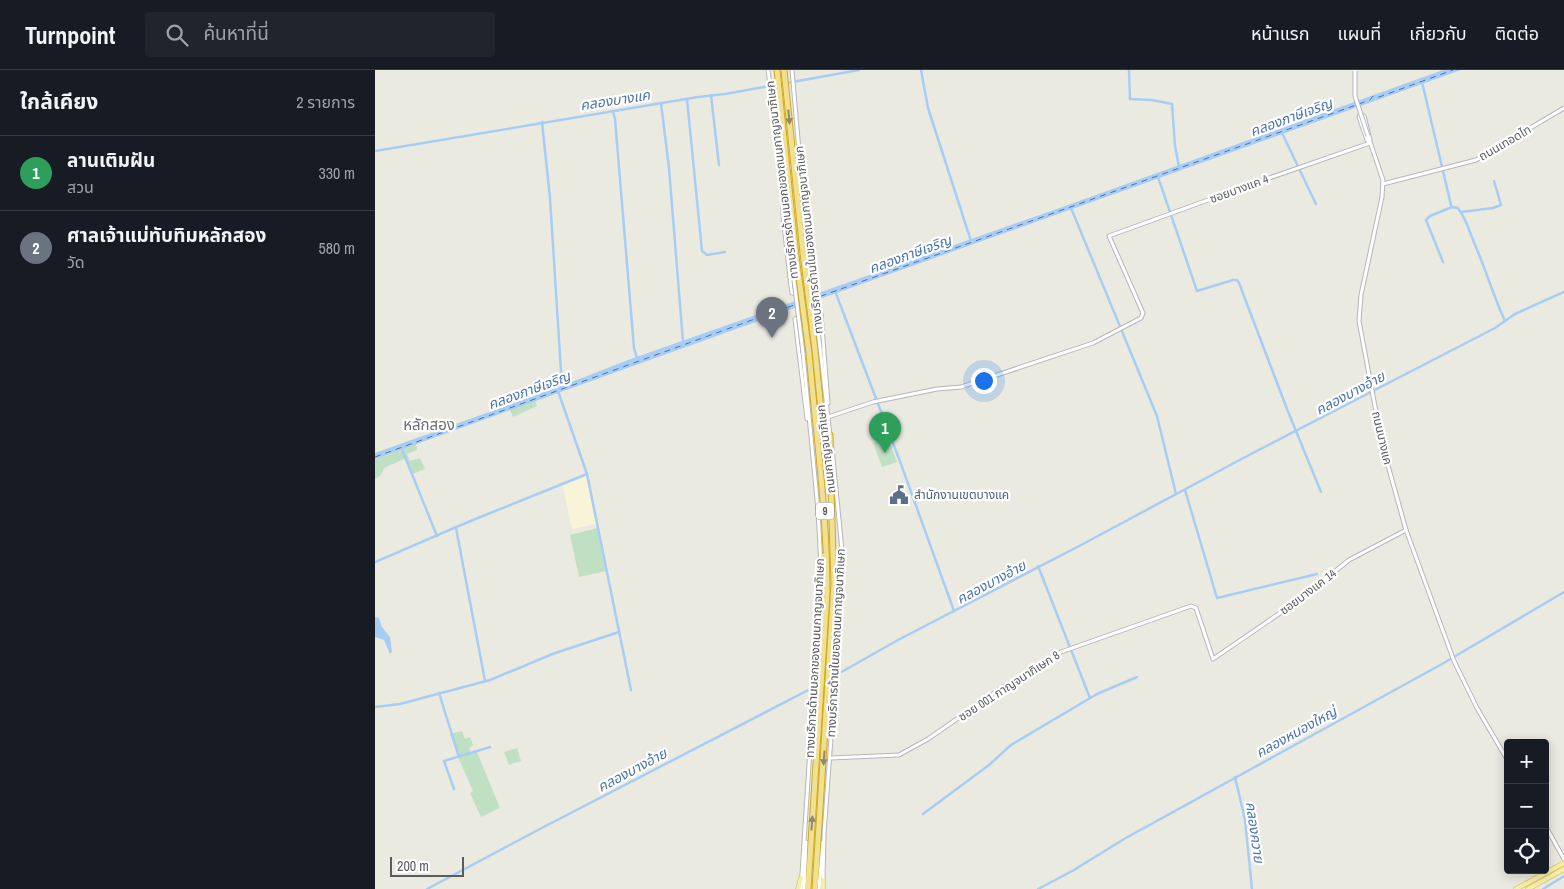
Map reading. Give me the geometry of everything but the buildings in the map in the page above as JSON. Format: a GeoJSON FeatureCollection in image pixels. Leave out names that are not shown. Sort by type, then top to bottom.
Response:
{"type":"FeatureCollection","features":[{"type":"Feature","properties":{"kind":"highway","name":"ถนนกาญจนาภิเษก"},"geometry":{"type":"LineString","coordinates":[[777,70],[794,256],[826,538],[827,593],[808,889]]}},
{"type":"Feature","properties":{"kind":"highway","name":"ถนนกาญจนาภิเษก"},"geometry":{"type":"LineString","coordinates":[[784,70],[817,349],[825,451],[831,489],[834,548],[828,692],[815,889]]}},
{"type":"Feature","properties":{"kind":"highway"},"geometry":{"type":"LineString","coordinates":[[791,138],[802,190]]}},
{"type":"Feature","properties":{"kind":"highway"},"geometry":{"type":"LineString","coordinates":[[781,169],[789,203]]}},
{"type":"Feature","properties":{"kind":"highway"},"geometry":{"type":"LineString","coordinates":[[830,435],[831,489]]}},
{"type":"Feature","properties":{"kind":"highway"},"geometry":{"type":"LineString","coordinates":[[821,580],[826,538]]}},
{"type":"Feature","properties":{"kind":"highway"},"geometry":{"type":"LineString","coordinates":[[834,584],[839,629]]}},
{"type":"Feature","properties":{"kind":"main road","name":"ทางบริการด้านในของถนนกาญจนาภิเษก"},"geometry":{"type":"LineString","coordinates":[[792,70],[806,253]]}},
{"type":"Feature","properties":{"kind":"main road","name":"ถนนบางแค"},"geometry":{"type":"LineString","coordinates":[[1355,70],[1355,96],[1383,184],[1382,203],[1359,313],[1381,444],[1406,530],[1454,661],[1477,708],[1504,754]]}},
{"type":"Feature","properties":{"kind":"main road","name":"ทางบริการด้านนอกของถนนกาญจนาภิเษก"},"geometry":{"type":"LineString","coordinates":[[768,71],[783,190],[794,256]]}},
{"type":"Feature","properties":{"kind":"main road","name":"ถนนเทอดไท"},"geometry":{"type":"LineString","coordinates":[[1383,184],[1476,160],[1564,108]]}},
{"type":"Feature","properties":{"kind":"main road"},"geometry":{"type":"LineString","coordinates":[[1360,115],[1364,116],[1371,137],[1371,144],[1367,140],[1359,117],[1360,115]]}},
{"type":"Feature","properties":{"kind":"main road","name":"ซอยบางแค 4"},"geometry":{"type":"LineString","coordinates":[[828,416],[873,402],[937,389],[961,387],[1093,343],[1141,318],[1143,310],[1109,236],[1371,144]]}},
{"type":"Feature","properties":{"kind":"main road"},"geometry":{"type":"LineString","coordinates":[[783,190],[783,216],[791,287],[793,293],[797,295],[814,289],[816,285],[807,205],[801,176]]}},
{"type":"Feature","properties":{"kind":"main road"},"geometry":{"type":"LineString","coordinates":[[809,427],[805,413],[795,320],[798,317],[816,311],[821,314],[829,395],[828,416]]}},
{"type":"Feature","properties":{"kind":"main road","name":"ทางบริการด้านในของถนนกาญจนาภิเษก"},"geometry":{"type":"LineString","coordinates":[[817,349],[836,478],[842,550],[831,758],[824,834],[823,880]]}},
{"type":"Feature","properties":{"kind":"main road","name":"ทางบริการด้านนอกของถนนกาญจนาภิเษก"},"geometry":{"type":"LineString","coordinates":[[803,877],[821,580],[819,510],[809,427],[806,353]]}},
{"type":"Feature","properties":{"kind":"main road","name":"ซอยบางแค 14"},"geometry":{"type":"LineString","coordinates":[[1213,659],[1302,598],[1349,560],[1406,530]]}},
{"type":"Feature","properties":{"kind":"main road","name":"ซอย 001 กาญจนาภิเษก 8"},"geometry":{"type":"LineString","coordinates":[[831,758],[899,755],[928,739],[1000,689],[1061,652],[1191,606],[1196,608],[1213,659]]}},
{"type":"Feature","properties":{"kind":"main road"},"geometry":{"type":"LineString","coordinates":[[1547,829],[1564,859]]}},
{"type":"Feature","properties":{"kind":"main road"},"geometry":{"type":"LineString","coordinates":[[821,889],[820,856],[824,834]]}},
{"type":"Feature","properties":{"kind":"main road"},"geometry":{"type":"LineString","coordinates":[[1516,889],[1564,867]]}},
{"type":"Feature","properties":{"kind":"main road"},"geometry":{"type":"LineString","coordinates":[[1521,889],[1564,867]]}},
{"type":"Feature","properties":{"kind":"main road"},"geometry":{"type":"LineString","coordinates":[[1529,889],[1564,867]]}},
{"type":"Feature","properties":{"kind":"main road"},"geometry":{"type":"LineString","coordinates":[[801,889],[803,877]]}},
{"type":"Feature","properties":{"kind":"main road"},"geometry":{"type":"LineString","coordinates":[[821,889],[823,880]]}},
{"type":"Feature","properties":{"kind":"shaded area"},"geometry":{"type":"Polygon","coordinates":[[[586,476],[596,524],[572,529],[563,486],[586,476]]]}},
{"type":"Feature","properties":{"kind":"green space"},"geometry":{"type":"Polygon","coordinates":[[[535,401],[537,406],[513,417],[510,410],[535,401]]]}},
{"type":"Feature","properties":{"kind":"green space"},"geometry":{"type":"Polygon","coordinates":[[[888,438],[897,462],[882,467],[873,443],[888,438]]]}},
{"type":"Feature","properties":{"kind":"green space"},"geometry":{"type":"Polygon","coordinates":[[[416,444],[417,450],[407,454],[410,461],[420,458],[425,469],[413,474],[406,458],[384,468],[381,475],[375,479],[375,459],[416,444]]]}},
{"type":"Feature","properties":{"kind":"green space"},"geometry":{"type":"Polygon","coordinates":[[[597,528],[606,571],[579,577],[570,535],[597,528]]]}},
{"type":"Feature","properties":{"kind":"green space"},"geometry":{"type":"Polygon","coordinates":[[[462,731],[465,739],[470,737],[473,745],[469,748],[471,754],[477,752],[500,808],[481,817],[470,793],[473,791],[450,734],[462,731]]]}},
{"type":"Feature","properties":{"kind":"green space"},"geometry":{"type":"Polygon","coordinates":[[[517,748],[521,761],[509,765],[504,752],[517,748]]]}},
{"type":"Feature","properties":{"kind":"water"},"geometry":{"type":"Polygon","coordinates":[[[1443,70],[1461,70],[375,459],[375,453],[628,360],[1443,70]]]}},
{"type":"Feature","properties":{"kind":"water"},"geometry":{"type":"Polygon","coordinates":[[[375,617],[379,618],[382,627],[390,637],[392,652],[390,654],[384,640],[375,637],[375,617]]]}},
{"type":"Feature","properties":{"kind":"waterway","name":"คลองบางแค"},"geometry":{"type":"LineString","coordinates":[[375,151],[725,94],[859,70]]}},
{"type":"Feature","properties":{"kind":"waterway"},"geometry":{"type":"LineString","coordinates":[[921,70],[928,108],[971,241]]}},
{"type":"Feature","properties":{"kind":"waterway"},"geometry":{"type":"LineString","coordinates":[[1129,70],[1130,99],[1152,100],[1172,104],[1175,146],[1179,167]]}},
{"type":"Feature","properties":{"kind":"waterway"},"geometry":{"type":"LineString","coordinates":[[1422,82],[1451,205],[1458,208],[1465,219],[1505,321]]}},
{"type":"Feature","properties":{"kind":"waterway"},"geometry":{"type":"LineString","coordinates":[[711,95],[719,165]]}},
{"type":"Feature","properties":{"kind":"waterway"},"geometry":{"type":"LineString","coordinates":[[687,99],[702,251],[707,255],[725,252]]}},
{"type":"Feature","properties":{"kind":"waterway"},"geometry":{"type":"LineString","coordinates":[[661,103],[669,168],[683,342]]}},
{"type":"Feature","properties":{"kind":"waterway"},"geometry":{"type":"LineString","coordinates":[[613,111],[634,348],[637,359]]}},
{"type":"Feature","properties":{"kind":"waterway","name":"คลองภาษีเจริญ"},"geometry":{"type":"LineString","coordinates":[[542,122],[550,198],[562,387]]}},
{"type":"Feature","properties":{"kind":"waterway","name":"คลองภาษีเจริญ"},"geometry":{"type":"LineString","coordinates":[[1282,133],[1316,204]]}},
{"type":"Feature","properties":{"kind":"waterway"},"geometry":{"type":"LineString","coordinates":[[1158,177],[1197,291],[1233,280],[1237,280],[1239,283],[1321,492]]}},
{"type":"Feature","properties":{"kind":"waterway"},"geometry":{"type":"LineString","coordinates":[[1461,212],[1493,208],[1501,205],[1494,181]]}},
{"type":"Feature","properties":{"kind":"waterway"},"geometry":{"type":"LineString","coordinates":[[1443,262],[1426,220],[1430,216],[1452,207]]}},
{"type":"Feature","properties":{"kind":"waterway"},"geometry":{"type":"LineString","coordinates":[[1071,208],[1157,416],[1176,494]]}},
{"type":"Feature","properties":{"kind":"waterway"},"geometry":{"type":"LineString","coordinates":[[835,291],[901,464],[954,611]]}},
{"type":"Feature","properties":{"kind":"waterway","name":"คลองบางอ้าย"},"geometry":{"type":"LineString","coordinates":[[829,679],[898,640],[1249,455],[1495,328],[1515,314],[1564,292]]}},
{"type":"Feature","properties":{"kind":"waterway","name":"คลองภาษีเจริญ"},"geometry":{"type":"LineString","coordinates":[[558,391],[587,474],[631,690]]}},
{"type":"Feature","properties":{"kind":"waterway"},"geometry":{"type":"LineString","coordinates":[[401,447],[437,536]]}},
{"type":"Feature","properties":{"kind":"waterway"},"geometry":{"type":"LineString","coordinates":[[375,562],[587,474]]}},
{"type":"Feature","properties":{"kind":"waterway"},"geometry":{"type":"LineString","coordinates":[[1185,490],[1217,598],[1317,574]]}},
{"type":"Feature","properties":{"kind":"waterway"},"geometry":{"type":"LineString","coordinates":[[456,528],[485,681]]}},
{"type":"Feature","properties":{"kind":"waterway"},"geometry":{"type":"LineString","coordinates":[[1038,566],[1090,698]]}},
{"type":"Feature","properties":{"kind":"waterway","name":"คลองหนองใหญ่"},"geometry":{"type":"LineString","coordinates":[[1038,889],[1074,870],[1124,839],[1442,664],[1564,592]]}},
{"type":"Feature","properties":{"kind":"waterway"},"geometry":{"type":"LineString","coordinates":[[375,707],[400,704],[490,680],[555,653],[619,632]]}},
{"type":"Feature","properties":{"kind":"waterway"},"geometry":{"type":"LineString","coordinates":[[923,814],[989,765],[1011,745],[1097,694],[1137,677]]}},
{"type":"Feature","properties":{"kind":"waterway","name":"คลองบางอ้าย"},"geometry":{"type":"LineString","coordinates":[[427,889],[820,684]]}},
{"type":"Feature","properties":{"kind":"waterway"},"geometry":{"type":"LineString","coordinates":[[439,693],[459,757]]}},
{"type":"Feature","properties":{"kind":"waterway"},"geometry":{"type":"LineString","coordinates":[[454,789],[444,761],[490,747]]}},
{"type":"Feature","properties":{"kind":"waterway","name":"คลองควาย"},"geometry":{"type":"LineString","coordinates":[[1235,777],[1245,820],[1252,889]]}},
{"type":"Feature","properties":{"kind":"waterway"},"geometry":{"type":"LineString","coordinates":[[1543,889],[1564,876]]}},
{"type":"Feature","properties":{"kind":"ferry route"},"geometry":{"type":"LineString","coordinates":[[810,300],[1370,100],[1373,96],[1379,97],[1453,70]]}},
{"type":"Feature","properties":{"kind":"ferry route"},"geometry":{"type":"LineString","coordinates":[[375,457],[774,312],[780,313],[786,308],[797,304]]}},
{"type":"Feature","properties":{"kind":"place","name":"ศาลเจ้าแม่ทับทิมหลักสอง"},"geometry":{"type":"Point","coordinates":[772,338]}},
{"type":"Feature","properties":{"kind":"place","name":"ลานเติมฝัน"},"geometry":{"type":"Point","coordinates":[885,453]}},
{"type":"Feature","properties":{"kind":"place","name":"สำนักงานเขตบางแค"},"geometry":{"type":"Point","coordinates":[899,495]}},
{"type":"Feature","properties":{"kind":"district","name":"หลักสอง"},"geometry":{"type":"Point","coordinates":[429,424]}}]}
